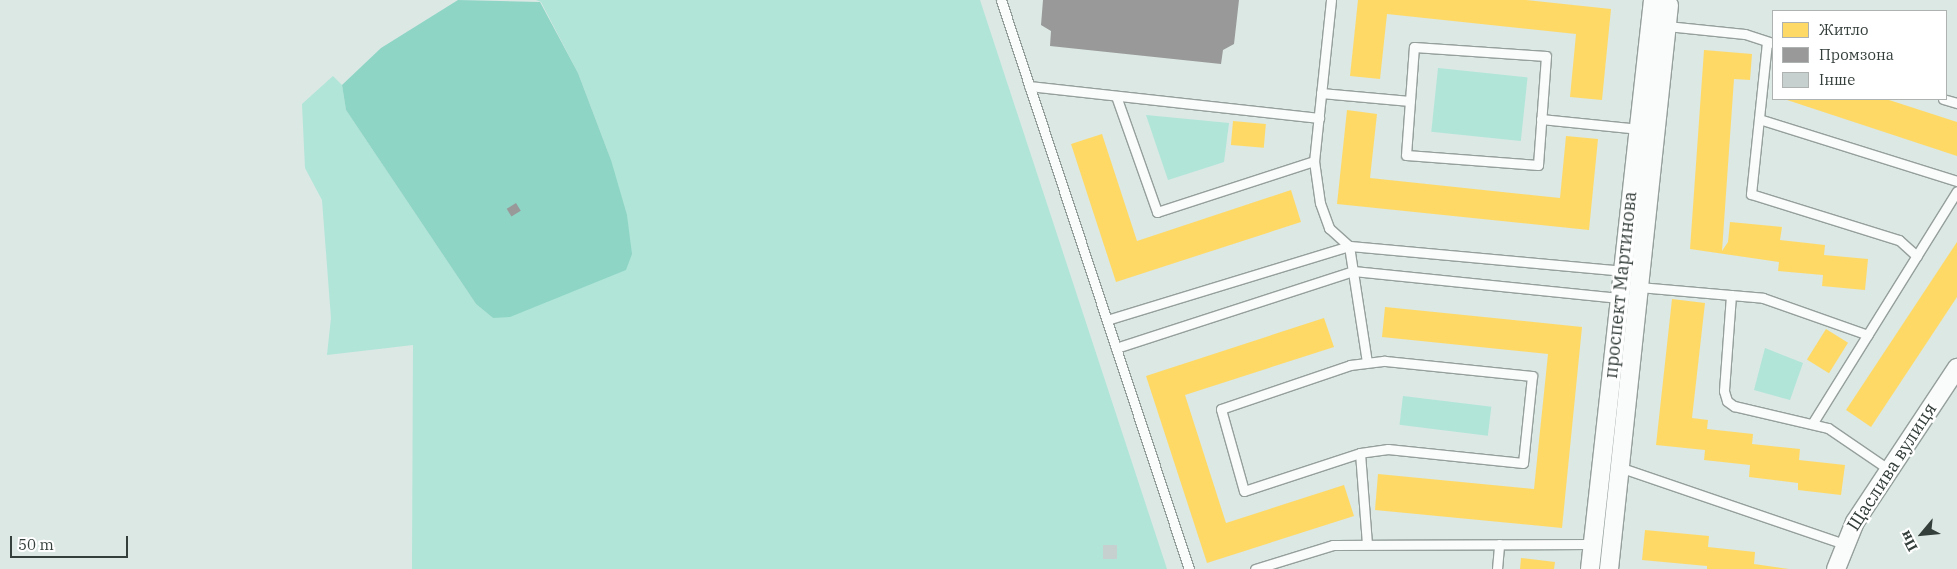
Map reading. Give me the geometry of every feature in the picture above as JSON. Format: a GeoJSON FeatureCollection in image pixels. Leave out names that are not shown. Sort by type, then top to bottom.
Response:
{"type":"FeatureCollection","features":[{"type":"Feature","properties":{"kind":"street","name":"проспект Мартинова"},"geometry":{"type":"LineString","coordinates":[[1590,569],[1601,460],[1667,26],[1661,2]]}},
{"type":"Feature","properties":{"kind":"street","name":"проспект Мартинова"},"geometry":{"type":"LineString","coordinates":[[1613,568],[1626,286],[1639,129],[1661,2]]}},
{"type":"Feature","properties":{"kind":"street","name":"Щаслива вулиця"},"geometry":{"type":"LineString","coordinates":[[1836,569],[1844,544],[1888,469],[1957,368]]}},
{"type":"Feature","properties":{"kind":"street"},"geometry":{"type":"LineString","coordinates":[[1601,460],[1619,467]]}},
{"type":"Feature","properties":{"kind":"lane"},"geometry":{"type":"LineString","coordinates":[[1001,0],[1189,569]]}},
{"type":"Feature","properties":{"kind":"lane"},"geometry":{"type":"LineString","coordinates":[[1331,0],[1314,162],[1320,203],[1329,228],[1349,246],[1367,362]]}},
{"type":"Feature","properties":{"kind":"lane"},"geometry":{"type":"LineString","coordinates":[[1667,26],[1745,34],[1770,43],[1751,194],[1900,240],[1917,256]]}},
{"type":"Feature","properties":{"kind":"lane"},"geometry":{"type":"LineString","coordinates":[[1414,47],[1546,56],[1538,165],[1406,155],[1410,101],[1414,47]]}},
{"type":"Feature","properties":{"kind":"lane"},"geometry":{"type":"LineString","coordinates":[[1029,86],[1319,118]]}},
{"type":"Feature","properties":{"kind":"lane"},"geometry":{"type":"LineString","coordinates":[[1322,93],[1410,101]]}},
{"type":"Feature","properties":{"kind":"lane"},"geometry":{"type":"LineString","coordinates":[[1116,96],[1157,212],[1314,162]]}},
{"type":"Feature","properties":{"kind":"lane"},"geometry":{"type":"LineString","coordinates":[[1541,119],[1639,129]]}},
{"type":"Feature","properties":{"kind":"lane"},"geometry":{"type":"LineString","coordinates":[[1759,119],[1957,181]]}},
{"type":"Feature","properties":{"kind":"lane"},"geometry":{"type":"LineString","coordinates":[[1812,424],[1957,191]]}},
{"type":"Feature","properties":{"kind":"lane"},"geometry":{"type":"LineString","coordinates":[[1107,320],[1349,246],[1626,286]]}},
{"type":"Feature","properties":{"kind":"lane"},"geometry":{"type":"LineString","coordinates":[[1116,348],[1353,271],[1626,286],[1764,298],[1868,335]]}},
{"type":"Feature","properties":{"kind":"lane"},"geometry":{"type":"LineString","coordinates":[[1731,295],[1724,391],[1727,401],[1734,406],[1828,428],[1888,469]]}},
{"type":"Feature","properties":{"kind":"lane"},"geometry":{"type":"LineString","coordinates":[[1367,362],[1532,376],[1523,463],[1388,449],[1360,453],[1244,491],[1220,408],[1367,362]]}},
{"type":"Feature","properties":{"kind":"lane"},"geometry":{"type":"LineString","coordinates":[[1360,453],[1367,543]]}},
{"type":"Feature","properties":{"kind":"lane"},"geometry":{"type":"LineString","coordinates":[[1619,467],[1844,544]]}},
{"type":"Feature","properties":{"kind":"lane"},"geometry":{"type":"LineString","coordinates":[[1256,569],[1274,566],[1333,544],[1592,544]]}},
{"type":"Feature","properties":{"kind":"lane"},"geometry":{"type":"LineString","coordinates":[[1496,569],[1499,544]]}},
{"type":"Feature","properties":{"kind":"green space"},"geometry":{"type":"Polygon","coordinates":[[[458,0],[540,2],[578,73],[611,160],[627,215],[632,254],[626,270],[510,317],[493,318],[476,304],[346,110],[342,85],[381,48],[458,0]]]}},
{"type":"Feature","properties":{"kind":"green space"},"geometry":{"type":"Polygon","coordinates":[[[536,0],[980,0],[1167,569],[412,569],[413,345],[327,355],[331,318],[322,200],[305,168],[302,104],[333,76],[342,85],[346,110],[476,304],[493,318],[611,160],[578,73],[541,2],[536,0]]]}},
{"type":"Feature","properties":{"kind":"green space"},"geometry":{"type":"Polygon","coordinates":[[[1438,68],[1528,77],[1521,141],[1431,132],[1438,68]]]}},
{"type":"Feature","properties":{"kind":"green space"},"geometry":{"type":"Polygon","coordinates":[[[1146,115],[1229,123],[1224,162],[1168,180],[1146,115]]]}},
{"type":"Feature","properties":{"kind":"green space"},"geometry":{"type":"Polygon","coordinates":[[[1765,348],[1803,363],[1790,400],[1754,390],[1765,348]]]}},
{"type":"Feature","properties":{"kind":"green space"},"geometry":{"type":"Polygon","coordinates":[[[1403,396],[1491,407],[1488,436],[1399,425],[1403,396]]]}},
{"type":"Feature","properties":{"kind":"building: Житло"},"geometry":{"type":"Polygon","coordinates":[[[1358,0],[1526,0],[1611,9],[1602,100],[1570,97],[1576,34],[1387,14],[1380,79],[1350,76],[1358,0]]]}},
{"type":"Feature","properties":{"kind":"building: Житло"},"geometry":{"type":"Polygon","coordinates":[[[1704,50],[1752,54],[1750,80],[1734,79],[1722,251],[1728,242],[1730,222],[1782,227],[1780,240],[1825,245],[1824,255],[1868,259],[1865,290],[1822,286],[1823,275],[1778,271],[1779,262],[1690,249],[1704,50]]]}},
{"type":"Feature","properties":{"kind":"building: Житло"},"geometry":{"type":"Polygon","coordinates":[[[1787,100],[1889,100],[1957,122],[1957,156],[1787,100]]]}},
{"type":"Feature","properties":{"kind":"building: Житло"},"geometry":{"type":"Polygon","coordinates":[[[1347,110],[1377,114],[1370,178],[1560,198],[1566,136],[1598,139],[1589,230],[1337,204],[1347,110]]]}},
{"type":"Feature","properties":{"kind":"building: Житло"},"geometry":{"type":"Polygon","coordinates":[[[1233,121],[1266,124],[1264,148],[1231,145],[1233,121]]]}},
{"type":"Feature","properties":{"kind":"building: Житло"},"geometry":{"type":"Polygon","coordinates":[[[1102,134],[1137,241],[1291,190],[1301,222],[1116,282],[1071,144],[1102,134]]]}},
{"type":"Feature","properties":{"kind":"building: Житло"},"geometry":{"type":"Polygon","coordinates":[[[1957,242],[1957,297],[1871,427],[1846,410],[1957,242]]]}},
{"type":"Feature","properties":{"kind":"building: Житло"},"geometry":{"type":"Polygon","coordinates":[[[1672,299],[1705,303],[1692,418],[1708,420],[1707,429],[1753,434],[1752,444],[1800,449],[1799,460],[1845,465],[1841,495],[1798,490],[1798,483],[1749,477],[1750,465],[1704,460],[1705,450],[1656,445],[1672,299]]]}},
{"type":"Feature","properties":{"kind":"building: Житло"},"geometry":{"type":"Polygon","coordinates":[[[1385,307],[1582,327],[1562,528],[1375,510],[1378,474],[1534,489],[1548,354],[1382,337],[1385,307]]]}},
{"type":"Feature","properties":{"kind":"building: Житло"},"geometry":{"type":"Polygon","coordinates":[[[1324,318],[1334,347],[1185,395],[1226,523],[1344,485],[1354,516],[1207,563],[1146,376],[1324,318]]]}},
{"type":"Feature","properties":{"kind":"building: Житло"},"geometry":{"type":"Polygon","coordinates":[[[1826,329],[1848,343],[1829,373],[1807,360],[1826,329]]]}},
{"type":"Feature","properties":{"kind":"building: Житло"},"geometry":{"type":"Polygon","coordinates":[[[1645,530],[1709,536],[1708,547],[1755,552],[1754,564],[1789,569],[1707,569],[1707,566],[1642,560],[1645,530]]]}},
{"type":"Feature","properties":{"kind":"building: Житло"},"geometry":{"type":"Polygon","coordinates":[[[1521,558],[1555,562],[1554,569],[1520,569],[1521,558]]]}},
{"type":"Feature","properties":{"kind":"building: Промзона"},"geometry":{"type":"Polygon","coordinates":[[[1043,0],[1239,0],[1234,44],[1223,50],[1221,64],[1050,46],[1051,31],[1041,25],[1043,0]]]}},
{"type":"Feature","properties":{"kind":"building: Промзона"},"geometry":{"type":"Polygon","coordinates":[[[516,203],[521,211],[511,216],[507,209],[516,203]]]}},
{"type":"Feature","properties":{"kind":"building: Інше"},"geometry":{"type":"Polygon","coordinates":[[[1103,545],[1117,545],[1117,559],[1103,559],[1103,545]]]}}]}
